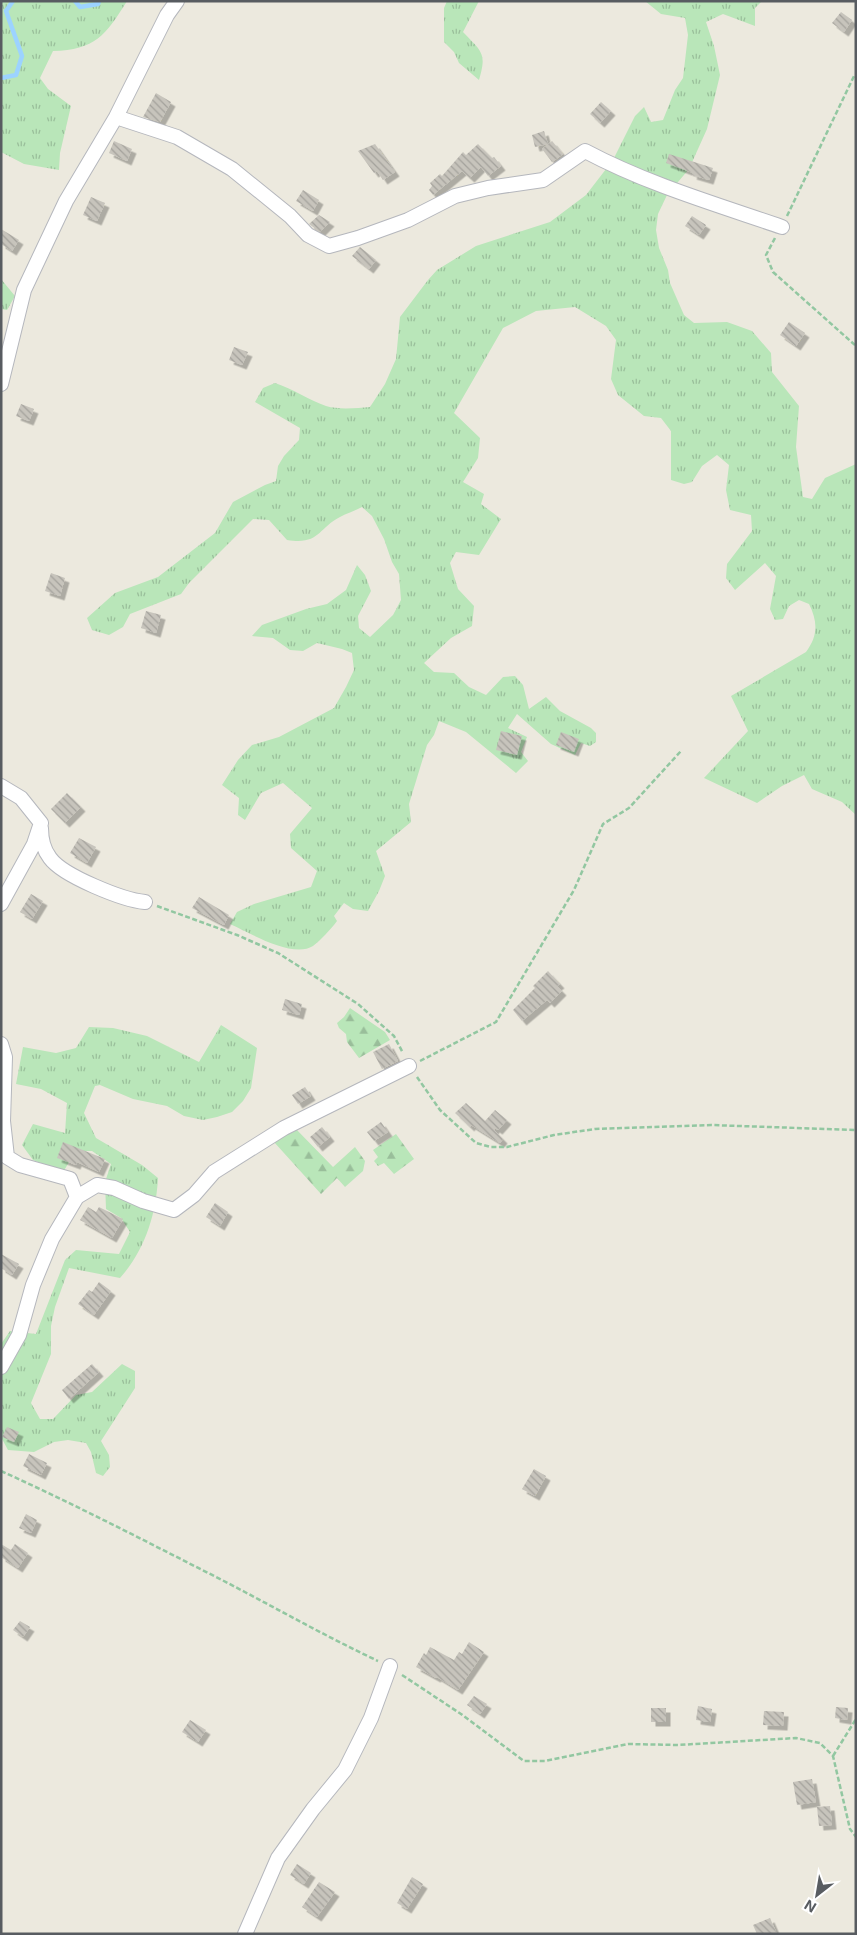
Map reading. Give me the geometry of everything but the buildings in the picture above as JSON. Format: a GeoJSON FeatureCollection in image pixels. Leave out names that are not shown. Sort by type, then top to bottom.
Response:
{"type":"FeatureCollection","features":[{"type":"Feature","properties":{"kind":"street"},"geometry":{"type":"LineString","coordinates":[[1,384],[24,290],[66,201],[116,117],[167,15],[176,1]]}},
{"type":"Feature","properties":{"kind":"street"},"geometry":{"type":"LineString","coordinates":[[116,117],[177,137],[232,169],[290,216],[308,235],[329,246],[408,220],[455,196],[488,188],[543,180],[584,151],[606,163],[665,187],[782,227]]}},
{"type":"Feature","properties":{"kind":"street"},"geometry":{"type":"LineString","coordinates":[[1,786],[21,798],[41,822],[41,839],[48,856],[54,863],[97,888],[145,902]]}},
{"type":"Feature","properties":{"kind":"street"},"geometry":{"type":"LineString","coordinates":[[1,904],[34,844],[41,822]]}},
{"type":"Feature","properties":{"kind":"street"},"geometry":{"type":"LineString","coordinates":[[1,1044],[5,1057],[3,1121],[7,1157],[20,1165],[70,1179],[77,1197]]}},
{"type":"Feature","properties":{"kind":"street"},"geometry":{"type":"LineString","coordinates":[[3,1359],[19,1335],[33,1285],[52,1239],[77,1197],[97,1185],[114,1188],[143,1202],[174,1210],[194,1195],[214,1172],[284,1128],[409,1066]]}},
{"type":"Feature","properties":{"kind":"street"},"geometry":{"type":"LineString","coordinates":[[245,1934],[278,1858],[313,1809],[345,1770],[372,1718],[390,1666]]}},
{"type":"Feature","properties":{"kind":"path"},"geometry":{"type":"LineString","coordinates":[[856,76],[854,76],[782,227],[766,255],[773,272],[856,346]]}},
{"type":"Feature","properties":{"kind":"path"},"geometry":{"type":"LineString","coordinates":[[409,1066],[496,1022],[574,890],[603,824],[630,808],[680,751]]}},
{"type":"Feature","properties":{"kind":"path"},"geometry":{"type":"LineString","coordinates":[[145,902],[237,935],[278,953],[364,1010],[394,1036],[409,1066],[440,1110],[476,1143],[491,1147],[507,1147],[554,1135],[595,1129],[711,1125],[856,1130]]}},
{"type":"Feature","properties":{"kind":"path"},"geometry":{"type":"LineString","coordinates":[[1,1471],[222,1580],[321,1634],[390,1666],[461,1714],[524,1761],[545,1761],[628,1744],[678,1745],[796,1738],[820,1742],[833,1756],[850,1829],[856,1837]]}},
{"type":"Feature","properties":{"kind":"path"},"geometry":{"type":"LineString","coordinates":[[833,1756],[856,1719]]}},
{"type":"Feature","properties":{"kind":"green space"},"geometry":{"type":"Polygon","coordinates":[[[1,1],[127,1],[112,23],[98,38],[79,48],[53,51],[40,78],[48,89],[71,106],[60,153],[59,170],[24,164],[1,152],[1,1]]]}},
{"type":"Feature","properties":{"kind":"green space"},"geometry":{"type":"Polygon","coordinates":[[[447,1],[479,1],[463,32],[481,53],[483,64],[479,80],[459,63],[454,52],[444,42],[444,8],[447,1]]]}},
{"type":"Feature","properties":{"kind":"green space"},"geometry":{"type":"Polygon","coordinates":[[[645,1],[762,1],[755,8],[755,26],[723,14],[706,22],[714,46],[720,75],[707,129],[689,169],[667,195],[658,214],[656,230],[659,248],[668,270],[670,283],[684,315],[694,323],[727,322],[752,331],[771,353],[772,372],[799,406],[796,447],[803,497],[812,499],[825,478],[856,464],[856,815],[842,802],[812,789],[804,775],[782,786],[757,803],[704,778],[748,731],[731,696],[806,652],[815,635],[812,611],[809,604],[799,600],[789,606],[783,619],[775,620],[770,609],[776,576],[765,563],[735,590],[726,578],[727,564],[752,531],[751,515],[730,510],[726,490],[729,465],[717,455],[702,466],[692,482],[684,484],[671,480],[671,431],[661,418],[644,416],[618,395],[611,379],[616,340],[606,326],[575,307],[536,311],[503,328],[454,413],[480,438],[478,458],[463,482],[484,494],[481,504],[501,519],[479,555],[456,552],[450,563],[458,589],[474,606],[472,626],[451,638],[424,663],[434,672],[454,673],[469,687],[486,695],[503,677],[515,676],[523,685],[529,709],[546,697],[560,711],[591,728],[596,733],[596,742],[590,746],[581,743],[575,755],[551,744],[517,714],[508,728],[527,737],[521,752],[528,761],[516,773],[466,732],[439,721],[434,735],[427,745],[409,804],[411,822],[376,851],[385,876],[368,911],[353,909],[344,903],[334,916],[337,921],[323,938],[313,946],[305,949],[283,947],[272,943],[230,924],[237,912],[254,904],[311,887],[317,871],[291,848],[290,834],[312,808],[283,783],[261,793],[245,820],[238,815],[239,798],[222,785],[238,760],[252,745],[279,737],[334,708],[354,670],[352,653],[342,649],[317,643],[303,651],[290,650],[273,638],[252,636],[262,625],[306,609],[327,604],[346,590],[357,565],[365,575],[371,591],[358,616],[359,628],[370,637],[393,615],[401,600],[399,574],[372,516],[362,507],[332,522],[312,538],[298,541],[287,540],[269,520],[253,519],[189,583],[181,594],[130,614],[123,627],[109,635],[92,630],[87,618],[115,593],[158,577],[215,533],[233,502],[276,481],[278,466],[284,456],[299,440],[300,428],[255,402],[263,388],[275,383],[326,406],[337,408],[370,407],[385,384],[396,359],[400,317],[437,270],[476,246],[550,222],[586,195],[613,160],[635,116],[644,107],[651,122],[663,120],[675,90],[683,78],[688,35],[685,18],[661,14],[645,1]]]}},
{"type":"Feature","properties":{"kind":"green space"},"geometry":{"type":"Polygon","coordinates":[[[1,279],[15,296],[7,310],[1,309],[1,279]]]}},
{"type":"Feature","properties":{"kind":"green space"},"geometry":{"type":"Polygon","coordinates":[[[350,1008],[385,1032],[390,1040],[359,1058],[347,1042],[346,1034],[339,1028],[337,1023],[350,1008]]]}},
{"type":"Feature","properties":{"kind":"green space"},"geometry":{"type":"Polygon","coordinates":[[[221,1025],[257,1048],[251,1088],[243,1101],[232,1112],[203,1120],[184,1116],[167,1106],[133,1099],[100,1085],[95,1086],[84,1113],[96,1138],[142,1165],[158,1178],[155,1205],[148,1231],[142,1244],[129,1267],[120,1278],[69,1268],[55,1307],[51,1326],[51,1354],[31,1403],[40,1419],[53,1419],[76,1395],[92,1392],[122,1364],[135,1371],[135,1388],[101,1441],[109,1455],[110,1467],[103,1476],[96,1473],[91,1452],[86,1443],[68,1440],[54,1442],[34,1452],[8,1450],[1,1437],[1,1344],[10,1331],[36,1334],[65,1260],[76,1250],[119,1254],[130,1232],[121,1218],[106,1209],[105,1182],[111,1164],[92,1151],[76,1151],[63,1172],[33,1160],[22,1145],[33,1124],[65,1133],[67,1103],[41,1089],[16,1084],[23,1047],[56,1053],[76,1048],[89,1027],[113,1028],[147,1036],[199,1062],[221,1025]]]}},
{"type":"Feature","properties":{"kind":"green space"},"geometry":{"type":"Polygon","coordinates":[[[295,1128],[333,1167],[355,1147],[365,1161],[363,1171],[345,1187],[337,1178],[321,1194],[274,1142],[295,1128]]]}},
{"type":"Feature","properties":{"kind":"green space"},"geometry":{"type":"Polygon","coordinates":[[[396,1134],[414,1159],[394,1174],[384,1163],[378,1166],[374,1161],[378,1157],[373,1150],[396,1134]]]}},
{"type":"Feature","properties":{"kind":"waterway"},"geometry":{"type":"LineString","coordinates":[[1,78],[16,75],[22,56],[6,11],[13,1]]}},
{"type":"Feature","properties":{"kind":"waterway"},"geometry":{"type":"LineString","coordinates":[[75,1],[80,7],[98,4],[99,1]]}}]}
